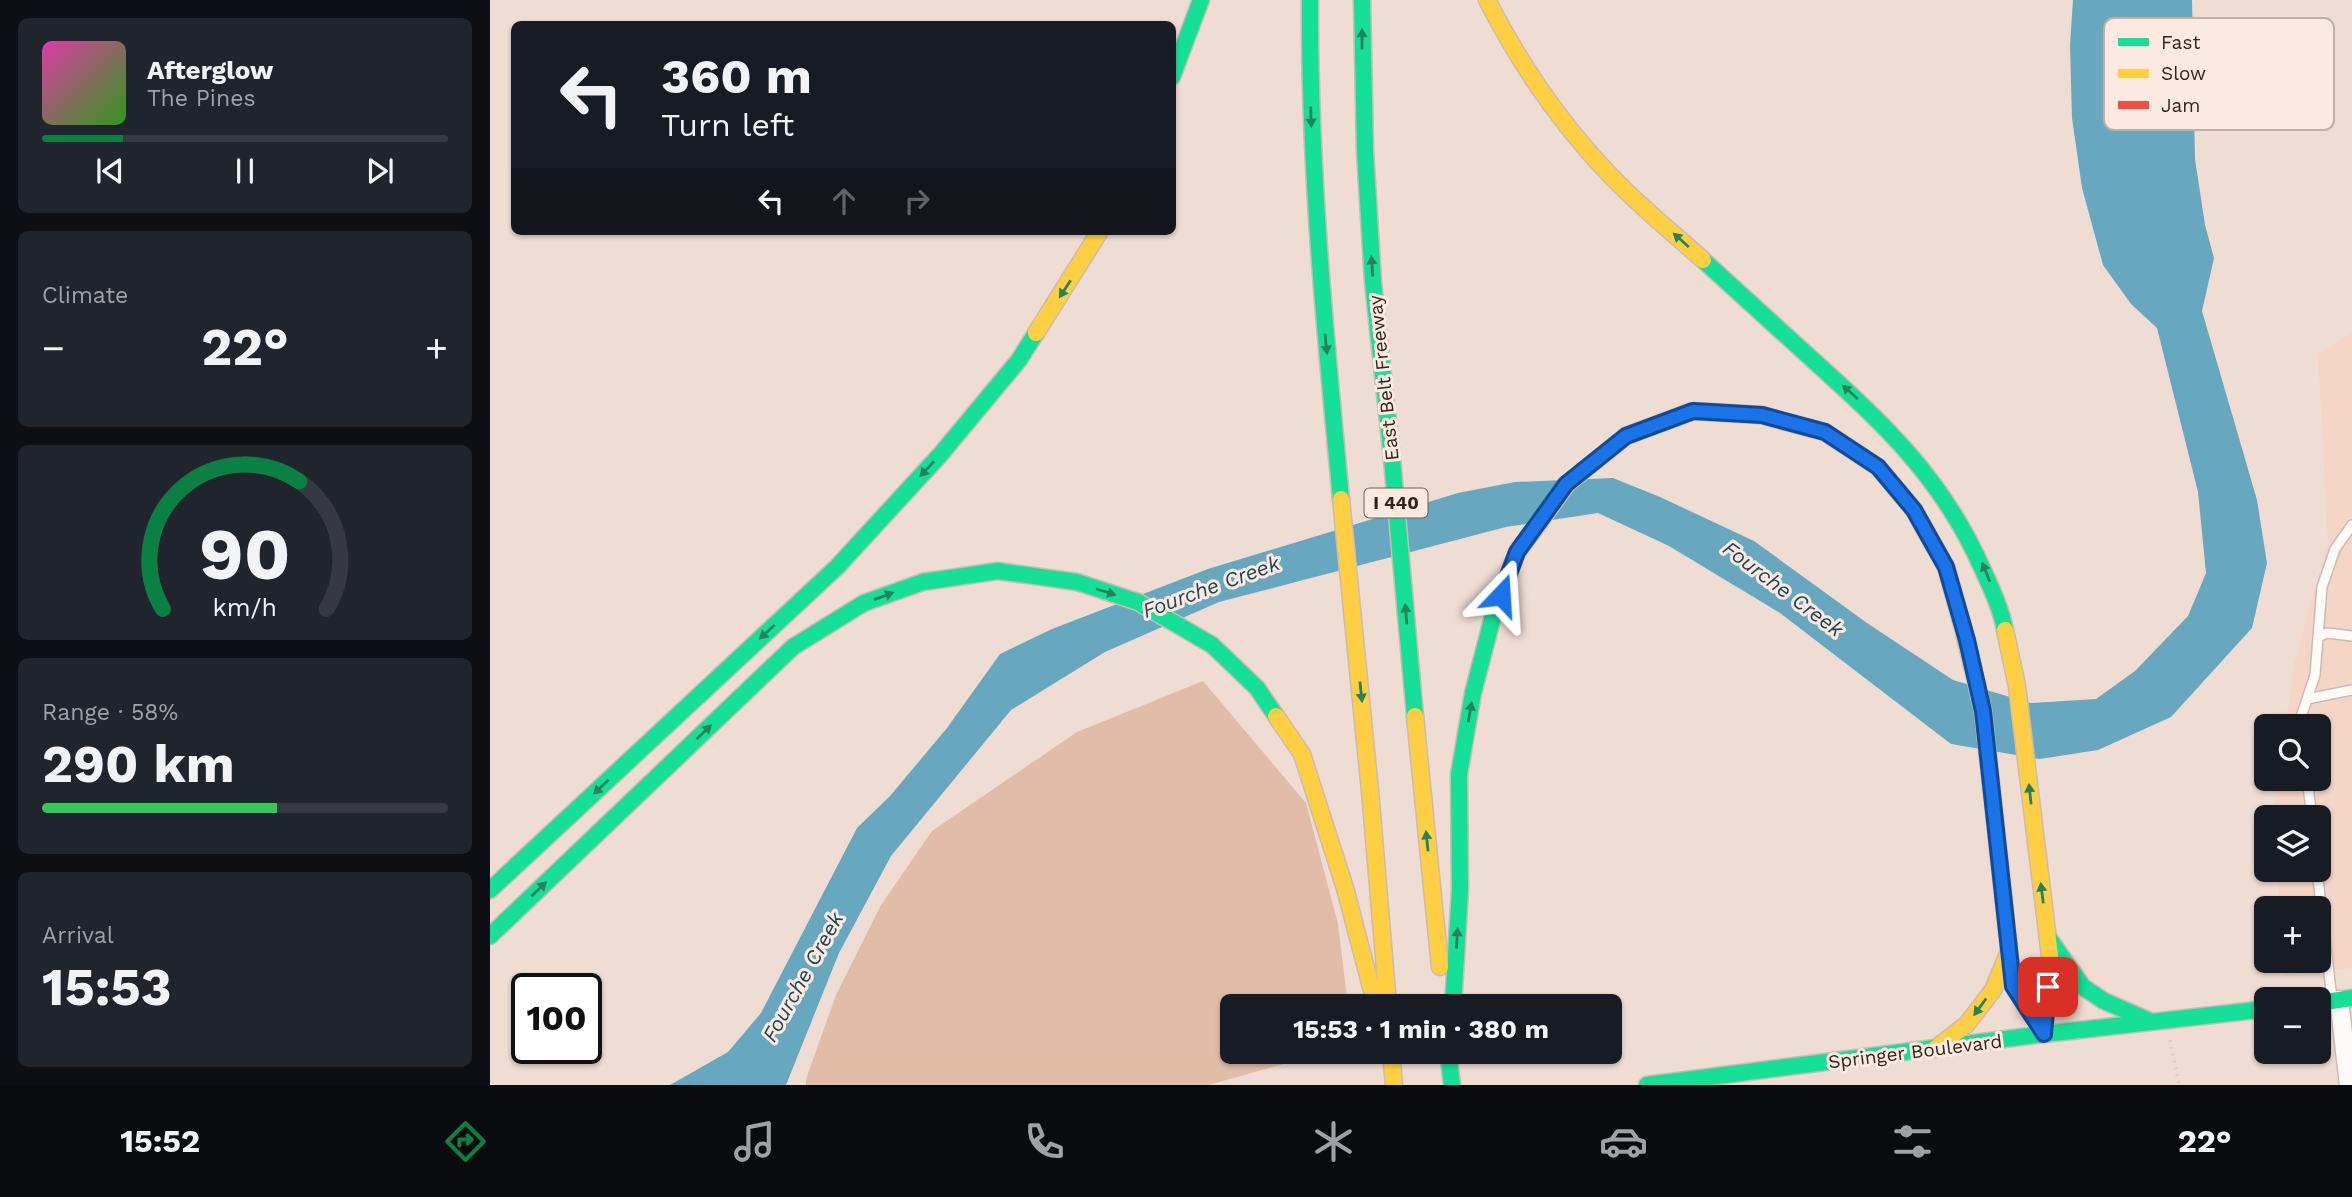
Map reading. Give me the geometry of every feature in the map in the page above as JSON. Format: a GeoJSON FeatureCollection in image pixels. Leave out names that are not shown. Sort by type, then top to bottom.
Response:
{"type":"FeatureCollection","features":[{"type":"Feature","properties":{"kind":"main road"},"geometry":{"type":"LineString","coordinates":[[1176,66],[1201,0]]}},
{"type":"Feature","properties":{"kind":"main road","name":"I 440"},"geometry":{"type":"LineString","coordinates":[[1310,0],[1313,164],[1321,286],[1376,839],[1387,994]]}},
{"type":"Feature","properties":{"kind":"main road","name":"East Belt Freeway"},"geometry":{"type":"LineString","coordinates":[[1362,0],[1364,125],[1373,282],[1443,994]]}},
{"type":"Feature","properties":{"kind":"main road"},"geometry":{"type":"LineString","coordinates":[[1487,0],[1516,57],[1543,99],[1574,139],[1611,177],[1873,414],[1904,446],[1932,481],[1969,538],[1987,574],[2004,622],[2017,686],[2050,964],[2044,1034]]}},
{"type":"Feature","properties":{"kind":"main road"},"geometry":{"type":"LineString","coordinates":[[490,890],[837,567],[940,455],[1019,360],[1097,235]]}},
{"type":"Feature","properties":{"kind":"main road"},"geometry":{"type":"LineString","coordinates":[[1454,994],[1460,890],[1459,774],[1473,693],[1483,654],[1493,616],[1517,552],[1566,484],[1626,436],[1693,411],[1762,415],[1825,432],[1878,467],[1914,510],[1946,567],[1967,640],[1983,711],[2013,986],[2044,1034]]}},
{"type":"Feature","properties":{"kind":"main road"},"geometry":{"type":"LineString","coordinates":[[490,936],[793,647],[864,603],[923,582],[998,571],[1077,582],[1138,602],[1212,645],[1257,688],[1302,754],[1345,888],[1373,994]]}},
{"type":"Feature","properties":{"kind":"main road"},"geometry":{"type":"LineString","coordinates":[[2047,934],[2083,987],[2104,1001],[2159,1022]]}},
{"type":"Feature","properties":{"kind":"main road"},"geometry":{"type":"LineString","coordinates":[[1935,1049],[1968,1024],[1993,990],[2009,952]]}},
{"type":"Feature","properties":{"kind":"main road","name":"Springer Boulevard"},"geometry":{"type":"LineString","coordinates":[[1647,1085],[2044,1034],[2254,1010]]}},
{"type":"Feature","properties":{"kind":"main road"},"geometry":{"type":"LineString","coordinates":[[1450,1064],[1452,1085]]}},
{"type":"Feature","properties":{"kind":"street"},"geometry":{"type":"LineString","coordinates":[[2335,1000],[2349,1085]]}},
{"type":"Feature","properties":{"kind":"lane"},"geometry":{"type":"LineString","coordinates":[[2302,714],[2315,675],[2322,587],[2335,550],[2352,525]]}},
{"type":"Feature","properties":{"kind":"lane"},"geometry":{"type":"LineString","coordinates":[[2318,637],[2327,633],[2352,636]]}},
{"type":"Feature","properties":{"kind":"lane"},"geometry":{"type":"LineString","coordinates":[[2307,699],[2352,690]]}},
{"type":"Feature","properties":{"kind":"lane"},"geometry":{"type":"LineString","coordinates":[[2319,882],[2335,1000]]}},
{"type":"Feature","properties":{"kind":"path"},"geometry":{"type":"LineString","coordinates":[[2159,1022],[2179,1085]]}},
{"type":"Feature","properties":{"kind":"shaded area"},"geometry":{"type":"Polygon","coordinates":[[[2352,333],[2352,968],[2331,970],[2331,896],[2279,896],[2279,882],[2331,882],[2331,805],[2275,805],[2275,801],[2276,791],[2331,791],[2331,714],[2288,714],[2294,664],[2328,540],[2318,353],[2352,333]]]}},
{"type":"Feature","properties":{"kind":"shaded area"},"geometry":{"type":"Polygon","coordinates":[[[1203,681],[1306,803],[1338,924],[1347,994],[1220,994],[1220,1064],[1284,1064],[1208,1085],[806,1085],[836,995],[881,905],[932,831],[1077,732],[1203,681]]]}},
{"type":"Feature","properties":{"kind":"shaded area"},"geometry":{"type":"Polygon","coordinates":[[[2283,973],[2309,973],[2283,976],[2283,973]]]}},
{"type":"Feature","properties":{"kind":"water","name":"Fourche Creek"},"geometry":{"type":"Polygon","coordinates":[[[2073,0],[2192,0],[2192,18],[2104,18],[2104,130],[2194,130],[2195,159],[2205,225],[2214,258],[2202,311],[2257,500],[2267,563],[2252,628],[2171,717],[2098,750],[2040,759],[1951,744],[1780,613],[1669,546],[1598,513],[1506,527],[1219,602],[1105,652],[1011,710],[891,856],[839,953],[786,1085],[670,1085],[728,1052],[761,1013],[857,828],[890,796],[947,728],[1000,654],[1052,629],[1208,569],[1458,493],[1515,482],[1613,478],[1754,541],[1867,623],[1953,680],[2030,703],[2096,699],[2135,671],[2188,616],[2206,573],[2198,492],[2157,328],[2131,304],[2103,265],[2082,188],[2072,118],[2070,45],[2073,0]]]}},
{"type":"Feature","properties":{"kind":"traffic: fast"},"geometry":{"type":"LineString","coordinates":[[1176,66],[1201,0]]}},
{"type":"Feature","properties":{"kind":"traffic: fast"},"geometry":{"type":"LineString","coordinates":[[1310,0],[1315,188],[1341,499]]}},
{"type":"Feature","properties":{"kind":"traffic: fast"},"geometry":{"type":"LineString","coordinates":[[1362,0],[1365,151],[1373,282],[1415,716]]}},
{"type":"Feature","properties":{"kind":"traffic: fast"},"geometry":{"type":"LineString","coordinates":[[1703,260],[1865,408],[1931,481],[1967,538],[1993,592],[2005,630]]}},
{"type":"Feature","properties":{"kind":"traffic: fast"},"geometry":{"type":"LineString","coordinates":[[490,890],[837,567],[940,455],[1019,360],[1036,333]]}},
{"type":"Feature","properties":{"kind":"traffic: fast"},"geometry":{"type":"LineString","coordinates":[[1454,994],[1460,890],[1459,774],[1473,693],[1493,616],[1517,552],[1541,520]]}},
{"type":"Feature","properties":{"kind":"traffic: fast"},"geometry":{"type":"LineString","coordinates":[[490,936],[793,647],[864,603],[923,582],[998,571],[1077,582],[1138,602],[1212,645],[1257,688],[1276,716]]}},
{"type":"Feature","properties":{"kind":"traffic: fast"},"geometry":{"type":"LineString","coordinates":[[1962,624],[1983,711],[2013,986],[2044,1034]]}},
{"type":"Feature","properties":{"kind":"traffic: fast"},"geometry":{"type":"LineString","coordinates":[[2048,937],[2083,987],[2104,1001],[2152,1022]]}},
{"type":"Feature","properties":{"kind":"traffic: fast"},"geometry":{"type":"LineString","coordinates":[[2331,1001],[2352,998]]}},
{"type":"Feature","properties":{"kind":"traffic: fast"},"geometry":{"type":"LineString","coordinates":[[1647,1085],[2044,1034],[2254,1010]]}},
{"type":"Feature","properties":{"kind":"traffic: fast"},"geometry":{"type":"LineString","coordinates":[[1449,1064],[1452,1085]]}},
{"type":"Feature","properties":{"kind":"traffic: slow"},"geometry":{"type":"LineString","coordinates":[[1487,0],[1527,69],[1573,134],[1620,185],[1703,260]]}},
{"type":"Feature","properties":{"kind":"traffic: slow"},"geometry":{"type":"LineString","coordinates":[[1036,333],[1097,235]]}},
{"type":"Feature","properties":{"kind":"traffic: slow"},"geometry":{"type":"LineString","coordinates":[[1783,421],[1825,432],[1878,467],[1914,510],[1946,567],[1962,624]]}},
{"type":"Feature","properties":{"kind":"traffic: slow"},"geometry":{"type":"LineString","coordinates":[[1341,499],[1387,993]]}},
{"type":"Feature","properties":{"kind":"traffic: slow"},"geometry":{"type":"LineString","coordinates":[[2005,630],[2017,686],[2051,964],[2044,1034]]}},
{"type":"Feature","properties":{"kind":"traffic: slow"},"geometry":{"type":"LineString","coordinates":[[1276,716],[1302,754],[1345,888],[1373,994]]}},
{"type":"Feature","properties":{"kind":"traffic: slow"},"geometry":{"type":"LineString","coordinates":[[1415,716],[1440,967]]}},
{"type":"Feature","properties":{"kind":"traffic: slow"},"geometry":{"type":"LineString","coordinates":[[1935,1049],[1967,1024],[1993,990],[2008,954]]}},
{"type":"Feature","properties":{"kind":"traffic: slow"},"geometry":{"type":"LineString","coordinates":[[1392,1064],[1394,1085]]}},
{"type":"Feature","properties":{"kind":"traffic: jam"},"geometry":{"type":"LineString","coordinates":[[1541,520],[1567,484],[1626,436],[1693,411],[1762,415],[1783,421]]}},
{"type":"Feature","properties":{"kind":"route"},"geometry":{"type":"LineString","coordinates":[[1501,595],[1517,552],[1566,484],[1626,436],[1693,411],[1762,415],[1825,432],[1878,467],[1914,510],[1946,567],[1967,640],[1983,711],[2013,986],[2044,1034],[2048,987]]}}]}
